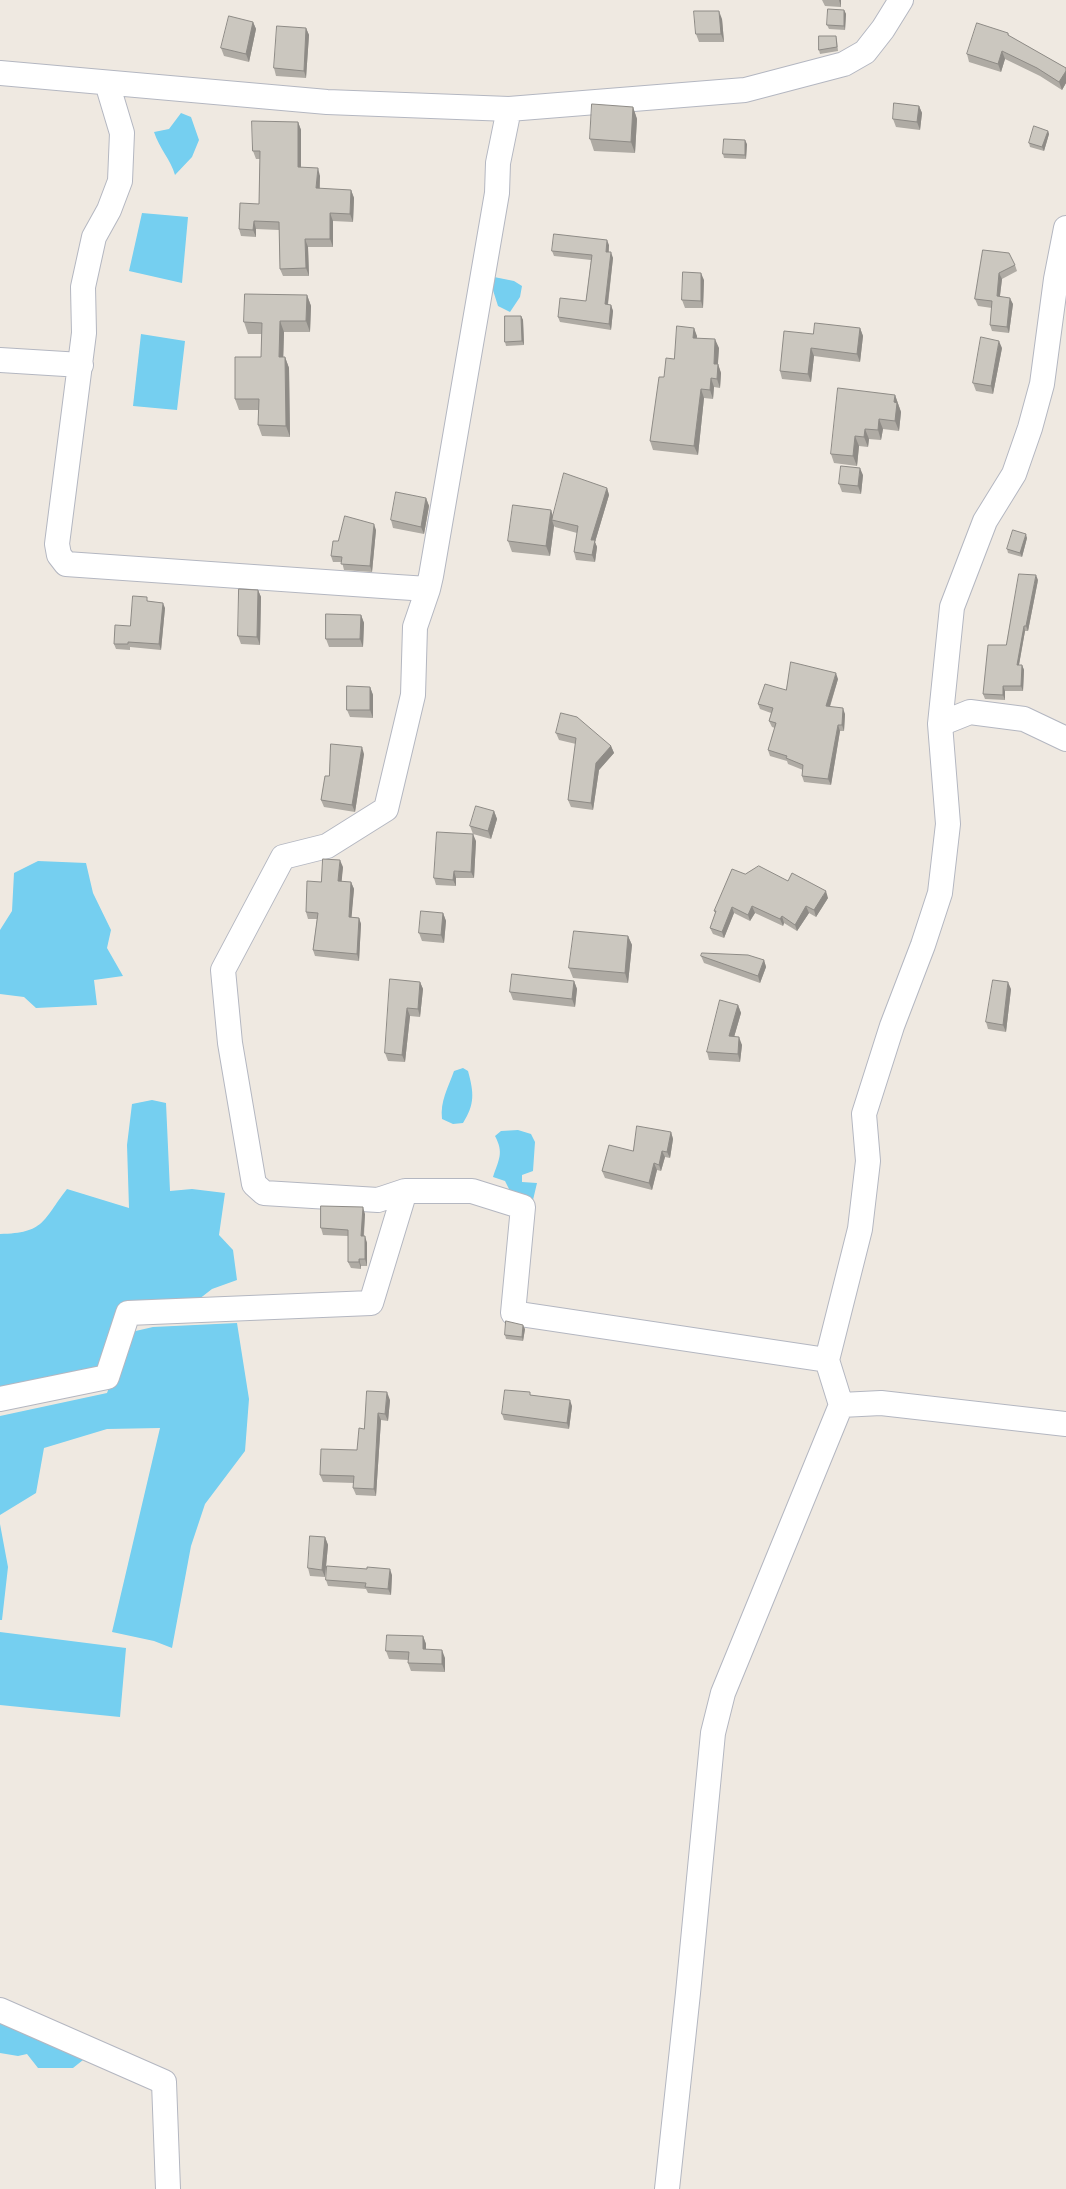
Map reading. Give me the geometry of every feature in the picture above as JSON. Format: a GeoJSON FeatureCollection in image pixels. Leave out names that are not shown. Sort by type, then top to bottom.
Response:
{"type":"FeatureCollection","features":[{"type":"Feature","properties":{"kind":"street"},"geometry":{"type":"LineString","coordinates":[[0,73],[327,102],[509,109],[745,90],[844,64],[865,52],[883,29],[901,0]]}},
{"type":"Feature","properties":{"kind":"street"},"geometry":{"type":"LineString","coordinates":[[107,83],[122,133],[120,181],[109,210],[94,237],[83,287],[84,333],[57,544],[59,555],[66,564],[140,571],[428,588]]}},
{"type":"Feature","properties":{"kind":"street"},"geometry":{"type":"LineString","coordinates":[[509,109],[498,163],[497,193],[447,490],[428,588],[415,627],[413,695],[386,809],[327,846],[283,857],[223,970],[230,1043],[254,1184],[264,1193],[378,1200],[405,1192],[472,1191],[523,1207],[513,1313],[827,1360]]}},
{"type":"Feature","properties":{"kind":"street"},"geometry":{"type":"LineString","coordinates":[[667,2189],[713,1733],[722,1693],[841,1405],[827,1360],[860,1229],[868,1161],[864,1114],[892,1026],[923,945],[940,893],[948,824],[940,724],[952,607],[985,521],[1014,474],[1030,428],[1042,384],[1056,278],[1066,228]]}},
{"type":"Feature","properties":{"kind":"street"},"geometry":{"type":"LineString","coordinates":[[0,360],[81,365]]}},
{"type":"Feature","properties":{"kind":"street"},"geometry":{"type":"LineString","coordinates":[[940,724],[970,712],[1024,719],[1066,739]]}},
{"type":"Feature","properties":{"kind":"street"},"geometry":{"type":"LineString","coordinates":[[0,1399],[107,1377],[128,1313],[371,1303],[405,1192]]}},
{"type":"Feature","properties":{"kind":"street"},"geometry":{"type":"LineString","coordinates":[[841,1405],[881,1403],[1066,1424]]}},
{"type":"Feature","properties":{"kind":"street"},"geometry":{"type":"LineString","coordinates":[[0,2010],[164,2082],[168,2189]]}},
{"type":"Feature","properties":{"kind":"water"},"geometry":{"type":"Polygon","coordinates":[[[181,113],[191,117],[199,140],[192,157],[175,175],[154,132],[169,129],[181,113]]]}},
{"type":"Feature","properties":{"kind":"water"},"geometry":{"type":"Polygon","coordinates":[[[142,213],[188,217],[182,283],[129,271],[142,213]]]}},
{"type":"Feature","properties":{"kind":"water"},"geometry":{"type":"Polygon","coordinates":[[[494,277],[514,281],[522,286],[520,297],[510,312],[498,306],[491,284],[494,277]]]}},
{"type":"Feature","properties":{"kind":"water"},"geometry":{"type":"Polygon","coordinates":[[[141,334],[185,341],[177,410],[133,406],[141,334]]]}},
{"type":"Feature","properties":{"kind":"water"},"geometry":{"type":"Polygon","coordinates":[[[38,861],[86,863],[93,893],[111,930],[107,948],[123,976],[94,980],[97,1005],[36,1008],[24,997],[0,994],[0,930],[12,911],[14,873],[38,861]]]}},
{"type":"Feature","properties":{"kind":"water"},"geometry":{"type":"Polygon","coordinates":[[[463,1068],[468,1071],[470,1079],[472,1098],[470,1110],[463,1123],[453,1124],[442,1119],[442,1106],[454,1071],[463,1068]]]}},
{"type":"Feature","properties":{"kind":"water"},"geometry":{"type":"Polygon","coordinates":[[[152,1100],[166,1103],[170,1191],[192,1189],[225,1193],[219,1235],[233,1250],[237,1280],[212,1289],[185,1310],[121,1315],[104,1358],[92,1380],[0,1399],[0,1234],[15,1233],[34,1228],[47,1217],[67,1189],[129,1208],[127,1145],[132,1104],[152,1100]]]}},
{"type":"Feature","properties":{"kind":"water"},"geometry":{"type":"Polygon","coordinates":[[[518,1130],[531,1134],[535,1142],[533,1171],[522,1175],[522,1182],[537,1183],[533,1200],[513,1197],[505,1181],[493,1177],[500,1152],[495,1136],[501,1131],[518,1130]]]}},
{"type":"Feature","properties":{"kind":"water"},"geometry":{"type":"Polygon","coordinates":[[[237,1323],[249,1399],[245,1451],[205,1504],[191,1546],[172,1648],[154,1641],[112,1632],[160,1428],[107,1429],[44,1448],[36,1493],[0,1515],[0,1416],[107,1393],[127,1333],[153,1327],[237,1323]]]}},
{"type":"Feature","properties":{"kind":"water"},"geometry":{"type":"Polygon","coordinates":[[[0,1524],[8,1567],[2,1620],[0,1620],[0,1524]]]}},
{"type":"Feature","properties":{"kind":"water"},"geometry":{"type":"Polygon","coordinates":[[[0,1632],[126,1648],[120,1717],[0,1705],[0,1632]]]}},
{"type":"Feature","properties":{"kind":"water"},"geometry":{"type":"Polygon","coordinates":[[[0,2013],[75,2046],[83,2060],[73,2068],[38,2068],[27,2054],[18,2056],[0,2053],[0,2013]]]}},
{"type":"Feature","properties":{"kind":"building"},"geometry":{"type":"Polygon","coordinates":[[[828,9],[844,10],[844,26],[827,25],[828,9]]]}},
{"type":"Feature","properties":{"kind":"building"},"geometry":{"type":"Polygon","coordinates":[[[694,11],[719,11],[721,34],[696,34],[694,11]]]}},
{"type":"Feature","properties":{"kind":"building"},"geometry":{"type":"Polygon","coordinates":[[[229,16],[253,22],[246,54],[221,48],[229,16]]]}},
{"type":"Feature","properties":{"kind":"building"},"geometry":{"type":"Polygon","coordinates":[[[977,23],[1008,33],[1008,35],[1066,68],[1066,71],[1059,82],[1037,68],[1002,51],[998,64],[967,54],[977,23]]]}},
{"type":"Feature","properties":{"kind":"building"},"geometry":{"type":"Polygon","coordinates":[[[277,26],[306,28],[304,71],[274,68],[277,26]]]}},
{"type":"Feature","properties":{"kind":"building"},"geometry":{"type":"Polygon","coordinates":[[[819,36],[836,36],[837,47],[819,50],[819,36]]]}},
{"type":"Feature","properties":{"kind":"building"},"geometry":{"type":"Polygon","coordinates":[[[894,103],[919,106],[917,122],[893,119],[894,103]]]}},
{"type":"Feature","properties":{"kind":"building"},"geometry":{"type":"Polygon","coordinates":[[[592,104],[633,107],[631,142],[590,139],[592,104]]]}},
{"type":"Feature","properties":{"kind":"building"},"geometry":{"type":"Polygon","coordinates":[[[252,121],[298,122],[298,167],[318,168],[316,188],[351,190],[350,214],[330,213],[330,239],[305,239],[306,268],[280,269],[279,222],[254,221],[253,230],[239,229],[240,203],[259,204],[260,151],[253,151],[252,121]]]}},
{"type":"Feature","properties":{"kind":"building"},"geometry":{"type":"Polygon","coordinates":[[[1034,126],[1048,131],[1042,147],[1029,143],[1034,126]]]}},
{"type":"Feature","properties":{"kind":"building"},"geometry":{"type":"Polygon","coordinates":[[[724,139],[745,140],[745,155],[723,154],[724,139]]]}},
{"type":"Feature","properties":{"kind":"building"},"geometry":{"type":"Polygon","coordinates":[[[554,234],[607,240],[606,252],[611,252],[605,304],[611,305],[609,324],[558,317],[560,298],[586,301],[592,255],[552,251],[554,234]]]}},
{"type":"Feature","properties":{"kind":"building"},"geometry":{"type":"Polygon","coordinates":[[[983,250],[1009,253],[1015,265],[999,273],[997,296],[1010,298],[1007,327],[990,325],[992,301],[975,299],[983,250]]]}},
{"type":"Feature","properties":{"kind":"building"},"geometry":{"type":"Polygon","coordinates":[[[683,272],[701,273],[701,301],[682,300],[683,272]]]}},
{"type":"Feature","properties":{"kind":"building"},"geometry":{"type":"Polygon","coordinates":[[[245,294],[307,295],[306,321],[280,321],[279,357],[285,357],[286,426],[258,425],[259,399],[235,399],[235,357],[261,357],[262,323],[244,322],[245,294]]]}},
{"type":"Feature","properties":{"kind":"building"},"geometry":{"type":"Polygon","coordinates":[[[505,316],[521,316],[522,341],[505,342],[505,316]]]}},
{"type":"Feature","properties":{"kind":"building"},"geometry":{"type":"Polygon","coordinates":[[[815,323],[860,328],[857,354],[811,348],[808,374],[780,371],[784,331],[813,334],[815,323]]]}},
{"type":"Feature","properties":{"kind":"building"},"geometry":{"type":"Polygon","coordinates":[[[677,326],[694,328],[693,338],[715,339],[714,364],[718,364],[717,379],[711,378],[710,390],[701,389],[694,446],[650,441],[659,377],[664,377],[666,358],[674,359],[677,326]]]}},
{"type":"Feature","properties":{"kind":"building"},"geometry":{"type":"Polygon","coordinates":[[[981,337],[999,341],[991,386],[973,383],[981,337]]]}},
{"type":"Feature","properties":{"kind":"building"},"geometry":{"type":"Polygon","coordinates":[[[838,388],[895,395],[894,402],[897,403],[895,421],[879,419],[878,430],[865,429],[864,437],[855,436],[853,456],[831,454],[838,388]]]}},
{"type":"Feature","properties":{"kind":"building"},"geometry":{"type":"Polygon","coordinates":[[[841,466],[860,468],[858,486],[839,484],[841,466]]]}},
{"type":"Feature","properties":{"kind":"building"},"geometry":{"type":"Polygon","coordinates":[[[564,473],[607,488],[591,540],[595,540],[592,555],[574,552],[578,526],[552,520],[564,473]]]}},
{"type":"Feature","properties":{"kind":"building"},"geometry":{"type":"Polygon","coordinates":[[[396,492],[426,498],[421,527],[391,520],[396,492]]]}},
{"type":"Feature","properties":{"kind":"building"},"geometry":{"type":"Polygon","coordinates":[[[513,505],[551,510],[546,546],[508,541],[513,505]]]}},
{"type":"Feature","properties":{"kind":"building"},"geometry":{"type":"Polygon","coordinates":[[[345,516],[374,524],[370,566],[341,564],[342,557],[331,556],[333,541],[338,541],[345,516]]]}},
{"type":"Feature","properties":{"kind":"building"},"geometry":{"type":"Polygon","coordinates":[[[1013,530],[1026,534],[1020,553],[1007,549],[1013,530]]]}},
{"type":"Feature","properties":{"kind":"building"},"geometry":{"type":"Polygon","coordinates":[[[1019,574],[1036,575],[1017,665],[1022,665],[1021,686],[1003,686],[1003,695],[983,694],[988,645],[1006,645],[1019,574]]]}},
{"type":"Feature","properties":{"kind":"building"},"geometry":{"type":"Polygon","coordinates":[[[239,589],[258,590],[257,637],[238,636],[239,589]]]}},
{"type":"Feature","properties":{"kind":"building"},"geometry":{"type":"Polygon","coordinates":[[[133,596],[147,597],[147,601],[163,603],[159,644],[128,642],[128,644],[114,644],[115,625],[130,626],[133,596]]]}},
{"type":"Feature","properties":{"kind":"building"},"geometry":{"type":"Polygon","coordinates":[[[326,614],[361,615],[360,639],[326,639],[326,614]]]}},
{"type":"Feature","properties":{"kind":"building"},"geometry":{"type":"Polygon","coordinates":[[[791,662],[836,673],[826,706],[843,708],[842,725],[838,725],[828,779],[802,776],[803,765],[786,758],[787,756],[768,750],[776,723],[769,721],[773,708],[758,704],[765,684],[786,690],[791,662]]]}},
{"type":"Feature","properties":{"kind":"building"},"geometry":{"type":"Polygon","coordinates":[[[347,686],[370,687],[370,710],[347,710],[347,686]]]}},
{"type":"Feature","properties":{"kind":"building"},"geometry":{"type":"Polygon","coordinates":[[[561,713],[577,717],[611,746],[596,763],[591,803],[568,800],[576,738],[556,733],[561,713]]]}},
{"type":"Feature","properties":{"kind":"building"},"geometry":{"type":"Polygon","coordinates":[[[331,744],[362,747],[352,805],[321,800],[325,776],[329,776],[331,744]]]}},
{"type":"Feature","properties":{"kind":"building"},"geometry":{"type":"Polygon","coordinates":[[[476,806],[494,811],[488,831],[470,826],[476,806]]]}},
{"type":"Feature","properties":{"kind":"building"},"geometry":{"type":"Polygon","coordinates":[[[437,832],[473,834],[471,872],[454,871],[453,880],[434,878],[437,832]]]}},
{"type":"Feature","properties":{"kind":"building"},"geometry":{"type":"Polygon","coordinates":[[[323,859],[340,860],[338,881],[351,882],[349,917],[359,918],[357,954],[313,950],[318,913],[306,912],[307,881],[321,882],[323,859]]]}},
{"type":"Feature","properties":{"kind":"building"},"geometry":{"type":"Polygon","coordinates":[[[759,866],[788,881],[792,873],[826,891],[814,910],[806,906],[795,925],[782,916],[780,919],[752,906],[748,915],[732,907],[722,932],[710,928],[716,911],[714,911],[732,869],[745,874],[759,866]]]}},
{"type":"Feature","properties":{"kind":"building"},"geometry":{"type":"Polygon","coordinates":[[[421,911],[443,913],[441,935],[419,933],[421,911]]]}},
{"type":"Feature","properties":{"kind":"building"},"geometry":{"type":"Polygon","coordinates":[[[574,931],[628,936],[625,973],[569,968],[574,931]]]}},
{"type":"Feature","properties":{"kind":"building"},"geometry":{"type":"Polygon","coordinates":[[[702,953],[748,955],[764,960],[758,976],[701,956],[702,953]]]}},
{"type":"Feature","properties":{"kind":"building"},"geometry":{"type":"Polygon","coordinates":[[[512,974],[574,981],[572,999],[510,992],[512,974]]]}},
{"type":"Feature","properties":{"kind":"building"},"geometry":{"type":"Polygon","coordinates":[[[390,979],[420,982],[418,1009],[407,1008],[402,1055],[385,1053],[390,979]]]}},
{"type":"Feature","properties":{"kind":"building"},"geometry":{"type":"Polygon","coordinates":[[[993,980],[1008,982],[1003,1025],[986,1022],[993,980]]]}},
{"type":"Feature","properties":{"kind":"building"},"geometry":{"type":"Polygon","coordinates":[[[720,1000],[738,1005],[729,1036],[739,1037],[738,1054],[707,1052],[720,1000]]]}},
{"type":"Feature","properties":{"kind":"building"},"geometry":{"type":"Polygon","coordinates":[[[637,1126],[671,1132],[667,1152],[662,1151],[659,1165],[654,1163],[649,1183],[602,1171],[609,1145],[633,1151],[637,1126]]]}},
{"type":"Feature","properties":{"kind":"building"},"geometry":{"type":"Polygon","coordinates":[[[321,1206],[363,1207],[361,1236],[365,1236],[365,1259],[359,1259],[359,1262],[348,1262],[348,1230],[321,1228],[321,1206]]]}},
{"type":"Feature","properties":{"kind":"building"},"geometry":{"type":"Polygon","coordinates":[[[506,1321],[523,1325],[522,1337],[505,1335],[506,1321]]]}},
{"type":"Feature","properties":{"kind":"building"},"geometry":{"type":"Polygon","coordinates":[[[505,1390],[530,1392],[530,1395],[570,1400],[567,1423],[502,1414],[505,1390]]]}},
{"type":"Feature","properties":{"kind":"building"},"geometry":{"type":"Polygon","coordinates":[[[367,1391],[387,1392],[385,1414],[378,1413],[374,1489],[353,1488],[354,1476],[320,1475],[321,1449],[357,1450],[359,1428],[364,1429],[367,1391]]]}},
{"type":"Feature","properties":{"kind":"building"},"geometry":{"type":"Polygon","coordinates":[[[310,1536],[325,1537],[322,1570],[308,1568],[310,1536]]]}},
{"type":"Feature","properties":{"kind":"building"},"geometry":{"type":"Polygon","coordinates":[[[327,1566],[390,1569],[388,1589],[365,1587],[366,1583],[326,1580],[327,1566]]]}},
{"type":"Feature","properties":{"kind":"building"},"geometry":{"type":"Polygon","coordinates":[[[387,1635],[423,1636],[423,1649],[442,1650],[442,1664],[408,1663],[409,1652],[386,1651],[387,1635]]]}}]}
